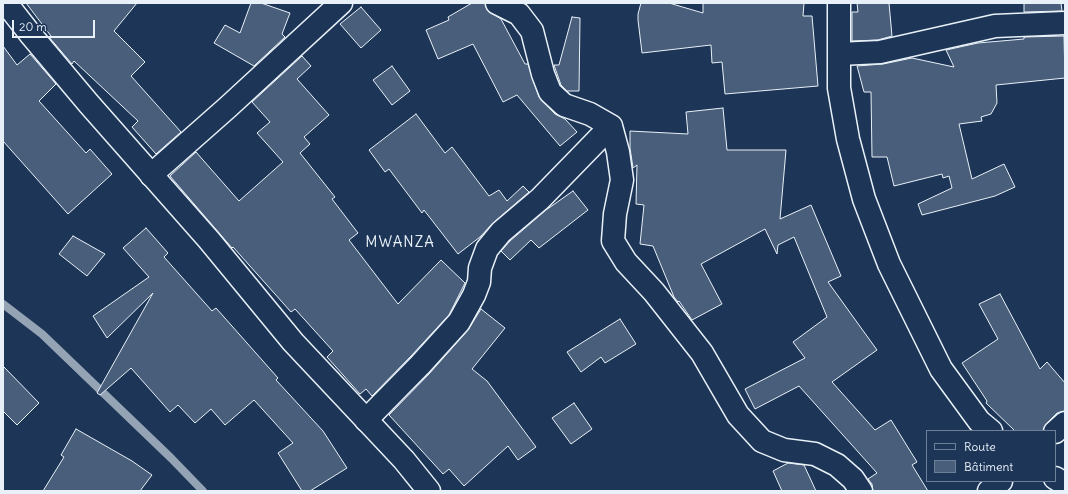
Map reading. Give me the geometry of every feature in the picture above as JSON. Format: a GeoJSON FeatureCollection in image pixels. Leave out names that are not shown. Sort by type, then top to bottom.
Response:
{"type":"FeatureCollection","features":[{"type":"Feature","properties":{"kind":"street"},"geometry":{"type":"LineString","coordinates":[[6,3],[31,35],[209,240],[293,342],[404,460],[430,491]]}},
{"type":"Feature","properties":{"kind":"street"},"geometry":{"type":"LineString","coordinates":[[151,175],[228,107],[340,3]]}},
{"type":"Feature","properties":{"kind":"street"},"geometry":{"type":"LineString","coordinates":[[497,3],[519,14],[532,31],[543,74],[550,92],[564,104],[590,114],[611,126],[618,152],[622,180],[615,214],[613,241],[626,262],[654,292],[702,353],[738,415],[762,441],[784,450],[815,454],[837,465],[853,479],[861,491]]}},
{"type":"Feature","properties":{"kind":"street"},"geometry":{"type":"LineString","coordinates":[[839,3],[839,88],[848,139],[864,199],[889,264],[941,369],[979,421],[990,430]]}},
{"type":"Feature","properties":{"kind":"street"},"geometry":{"type":"LineString","coordinates":[[839,54],[880,52],[995,26],[1065,23]]}},
{"type":"Feature","properties":{"kind":"street"},"geometry":{"type":"LineString","coordinates":[[366,420],[420,365],[459,322],[474,295],[479,282],[480,268],[487,249],[501,232],[540,198],[611,126]]}},
{"type":"Feature","properties":{"kind":"street"},"geometry":{"type":"LineString","coordinates":[[1056,431],[1065,424]]}},
{"type":"Feature","properties":{"kind":"street"},"geometry":{"type":"LineString","coordinates":[[1056,479],[1065,484]]}},
{"type":"Feature","properties":{"kind":"street"},"geometry":{"type":"LineString","coordinates":[[989,491],[1000,482]]}},
{"type":"Feature","properties":{"kind":"building"},"geometry":{"type":"Polygon","coordinates":[[[26,3],[137,3],[114,31],[145,62],[131,76],[181,132],[156,154],[132,127],[138,121],[74,61],[72,64],[49,37],[51,36],[26,3]]]}},
{"type":"Feature","properties":{"kind":"building"},"geometry":{"type":"Polygon","coordinates":[[[251,3],[261,3],[290,13],[282,34],[285,37],[254,66],[214,43],[225,25],[240,33],[251,3]]]}},
{"type":"Feature","properties":{"kind":"building"},"geometry":{"type":"Polygon","coordinates":[[[472,3],[485,3],[487,10],[501,19],[525,64],[528,64],[539,97],[555,114],[565,119],[577,132],[560,146],[517,95],[503,102],[473,44],[438,59],[426,30],[449,20],[448,17],[472,3]]]}},
{"type":"Feature","properties":{"kind":"building"},"geometry":{"type":"Polygon","coordinates":[[[641,3],[669,3],[703,13],[703,3],[804,3],[803,16],[812,16],[818,86],[725,94],[722,62],[712,63],[711,45],[642,53],[638,20],[641,3]]]}},
{"type":"Feature","properties":{"kind":"building"},"geometry":{"type":"Polygon","coordinates":[[[857,3],[889,3],[892,36],[878,40],[852,41],[852,12],[858,12],[857,3]]]}},
{"type":"Feature","properties":{"kind":"building"},"geometry":{"type":"Polygon","coordinates":[[[1024,3],[1061,3],[1062,11],[1024,12],[1024,3]]]}},
{"type":"Feature","properties":{"kind":"building"},"geometry":{"type":"Polygon","coordinates":[[[361,7],[381,30],[361,48],[340,24],[361,7]]]}},
{"type":"Feature","properties":{"kind":"building"},"geometry":{"type":"Polygon","coordinates":[[[572,17],[580,18],[579,91],[567,91],[561,85],[554,65],[559,65],[572,17]]]}},
{"type":"Feature","properties":{"kind":"building"},"geometry":{"type":"Polygon","coordinates":[[[1064,36],[1065,78],[996,85],[997,103],[991,114],[981,117],[982,121],[959,124],[972,179],[1004,164],[1015,187],[995,196],[922,215],[918,204],[952,188],[949,176],[943,178],[942,174],[894,186],[887,157],[872,157],[871,92],[864,92],[857,66],[883,64],[912,58],[954,67],[946,50],[978,43],[1024,39],[1024,37],[1064,36]]]}},
{"type":"Feature","properties":{"kind":"building"},"geometry":{"type":"Polygon","coordinates":[[[3,46],[17,65],[30,54],[56,84],[39,101],[86,153],[90,149],[112,174],[68,214],[3,141],[3,46]]]}},
{"type":"Feature","properties":{"kind":"building"},"geometry":{"type":"Polygon","coordinates":[[[302,56],[311,66],[297,79],[329,115],[304,137],[310,144],[300,153],[335,197],[332,199],[358,233],[349,240],[398,304],[441,260],[465,283],[449,315],[372,396],[366,389],[360,394],[327,357],[333,351],[295,309],[291,312],[233,247],[232,248],[170,176],[196,152],[239,201],[283,162],[257,133],[270,122],[252,102],[302,56]]]}},
{"type":"Feature","properties":{"kind":"building"},"geometry":{"type":"Polygon","coordinates":[[[392,66],[410,91],[392,105],[373,80],[392,66]]]}},
{"type":"Feature","properties":{"kind":"building"},"geometry":{"type":"Polygon","coordinates":[[[723,108],[727,150],[786,150],[780,219],[811,205],[841,276],[828,282],[877,350],[832,382],[875,430],[891,420],[917,462],[912,465],[928,491],[873,491],[872,484],[868,479],[877,473],[799,386],[755,409],[745,389],[805,358],[793,342],[827,317],[794,237],[778,245],[777,254],[765,229],[701,264],[722,304],[692,320],[679,301],[678,302],[674,297],[653,246],[640,244],[644,205],[636,204],[637,165],[633,168],[630,148],[630,131],[688,134],[686,112],[723,108]]]}},
{"type":"Feature","properties":{"kind":"building"},"geometry":{"type":"Polygon","coordinates":[[[416,114],[445,153],[452,147],[489,196],[499,190],[507,201],[523,186],[529,192],[493,223],[480,237],[458,254],[424,210],[422,213],[389,169],[385,172],[369,150],[416,114]]]}},
{"type":"Feature","properties":{"kind":"building"},"geometry":{"type":"Polygon","coordinates":[[[573,191],[588,210],[539,248],[531,240],[510,260],[501,251],[510,241],[546,210],[573,191]]]}},
{"type":"Feature","properties":{"kind":"building"},"geometry":{"type":"Polygon","coordinates":[[[146,228],[168,253],[164,257],[212,311],[216,308],[278,378],[276,380],[323,431],[347,468],[310,491],[302,491],[278,453],[293,443],[254,400],[225,425],[211,409],[195,423],[178,405],[170,412],[131,368],[100,395],[97,393],[153,293],[107,338],[93,316],[149,277],[123,248],[146,228]]]}},
{"type":"Feature","properties":{"kind":"building"},"geometry":{"type":"Polygon","coordinates":[[[73,236],[105,254],[87,276],[59,254],[73,236]]]}},
{"type":"Feature","properties":{"kind":"building"},"geometry":{"type":"Polygon","coordinates":[[[1000,294],[1040,369],[1047,362],[1065,383],[1065,411],[1057,413],[1047,423],[1044,430],[1014,430],[986,403],[987,401],[962,363],[998,339],[979,304],[1000,294]]]}},
{"type":"Feature","properties":{"kind":"building"},"geometry":{"type":"Polygon","coordinates":[[[481,309],[505,328],[472,369],[487,381],[536,447],[518,460],[508,446],[464,486],[449,469],[443,474],[389,415],[429,374],[468,330],[481,309]]]}},
{"type":"Feature","properties":{"kind":"building"},"geometry":{"type":"Polygon","coordinates":[[[620,319],[636,344],[605,363],[601,357],[581,372],[567,352],[620,319]]]}},
{"type":"Feature","properties":{"kind":"building"},"geometry":{"type":"Polygon","coordinates":[[[3,366],[39,403],[17,425],[3,411],[3,366]]]}},
{"type":"Feature","properties":{"kind":"building"},"geometry":{"type":"Polygon","coordinates":[[[574,403],[592,429],[571,444],[552,418],[574,403]]]}},
{"type":"Feature","properties":{"kind":"building"},"geometry":{"type":"Polygon","coordinates":[[[76,429],[132,461],[152,475],[140,491],[43,491],[64,457],[61,455],[76,429]]]}},
{"type":"Feature","properties":{"kind":"building"},"geometry":{"type":"Polygon","coordinates":[[[788,463],[804,465],[816,491],[782,491],[773,471],[788,463]]]}},
{"type":"Feature","properties":{"kind":"waterway"},"geometry":{"type":"LineString","coordinates":[[3,304],[42,334],[171,458],[203,491]]}},
{"type":"Feature","properties":{"kind":"district","name":"MWANZA"},"geometry":{"type":"Point","coordinates":[400,243]}}]}
